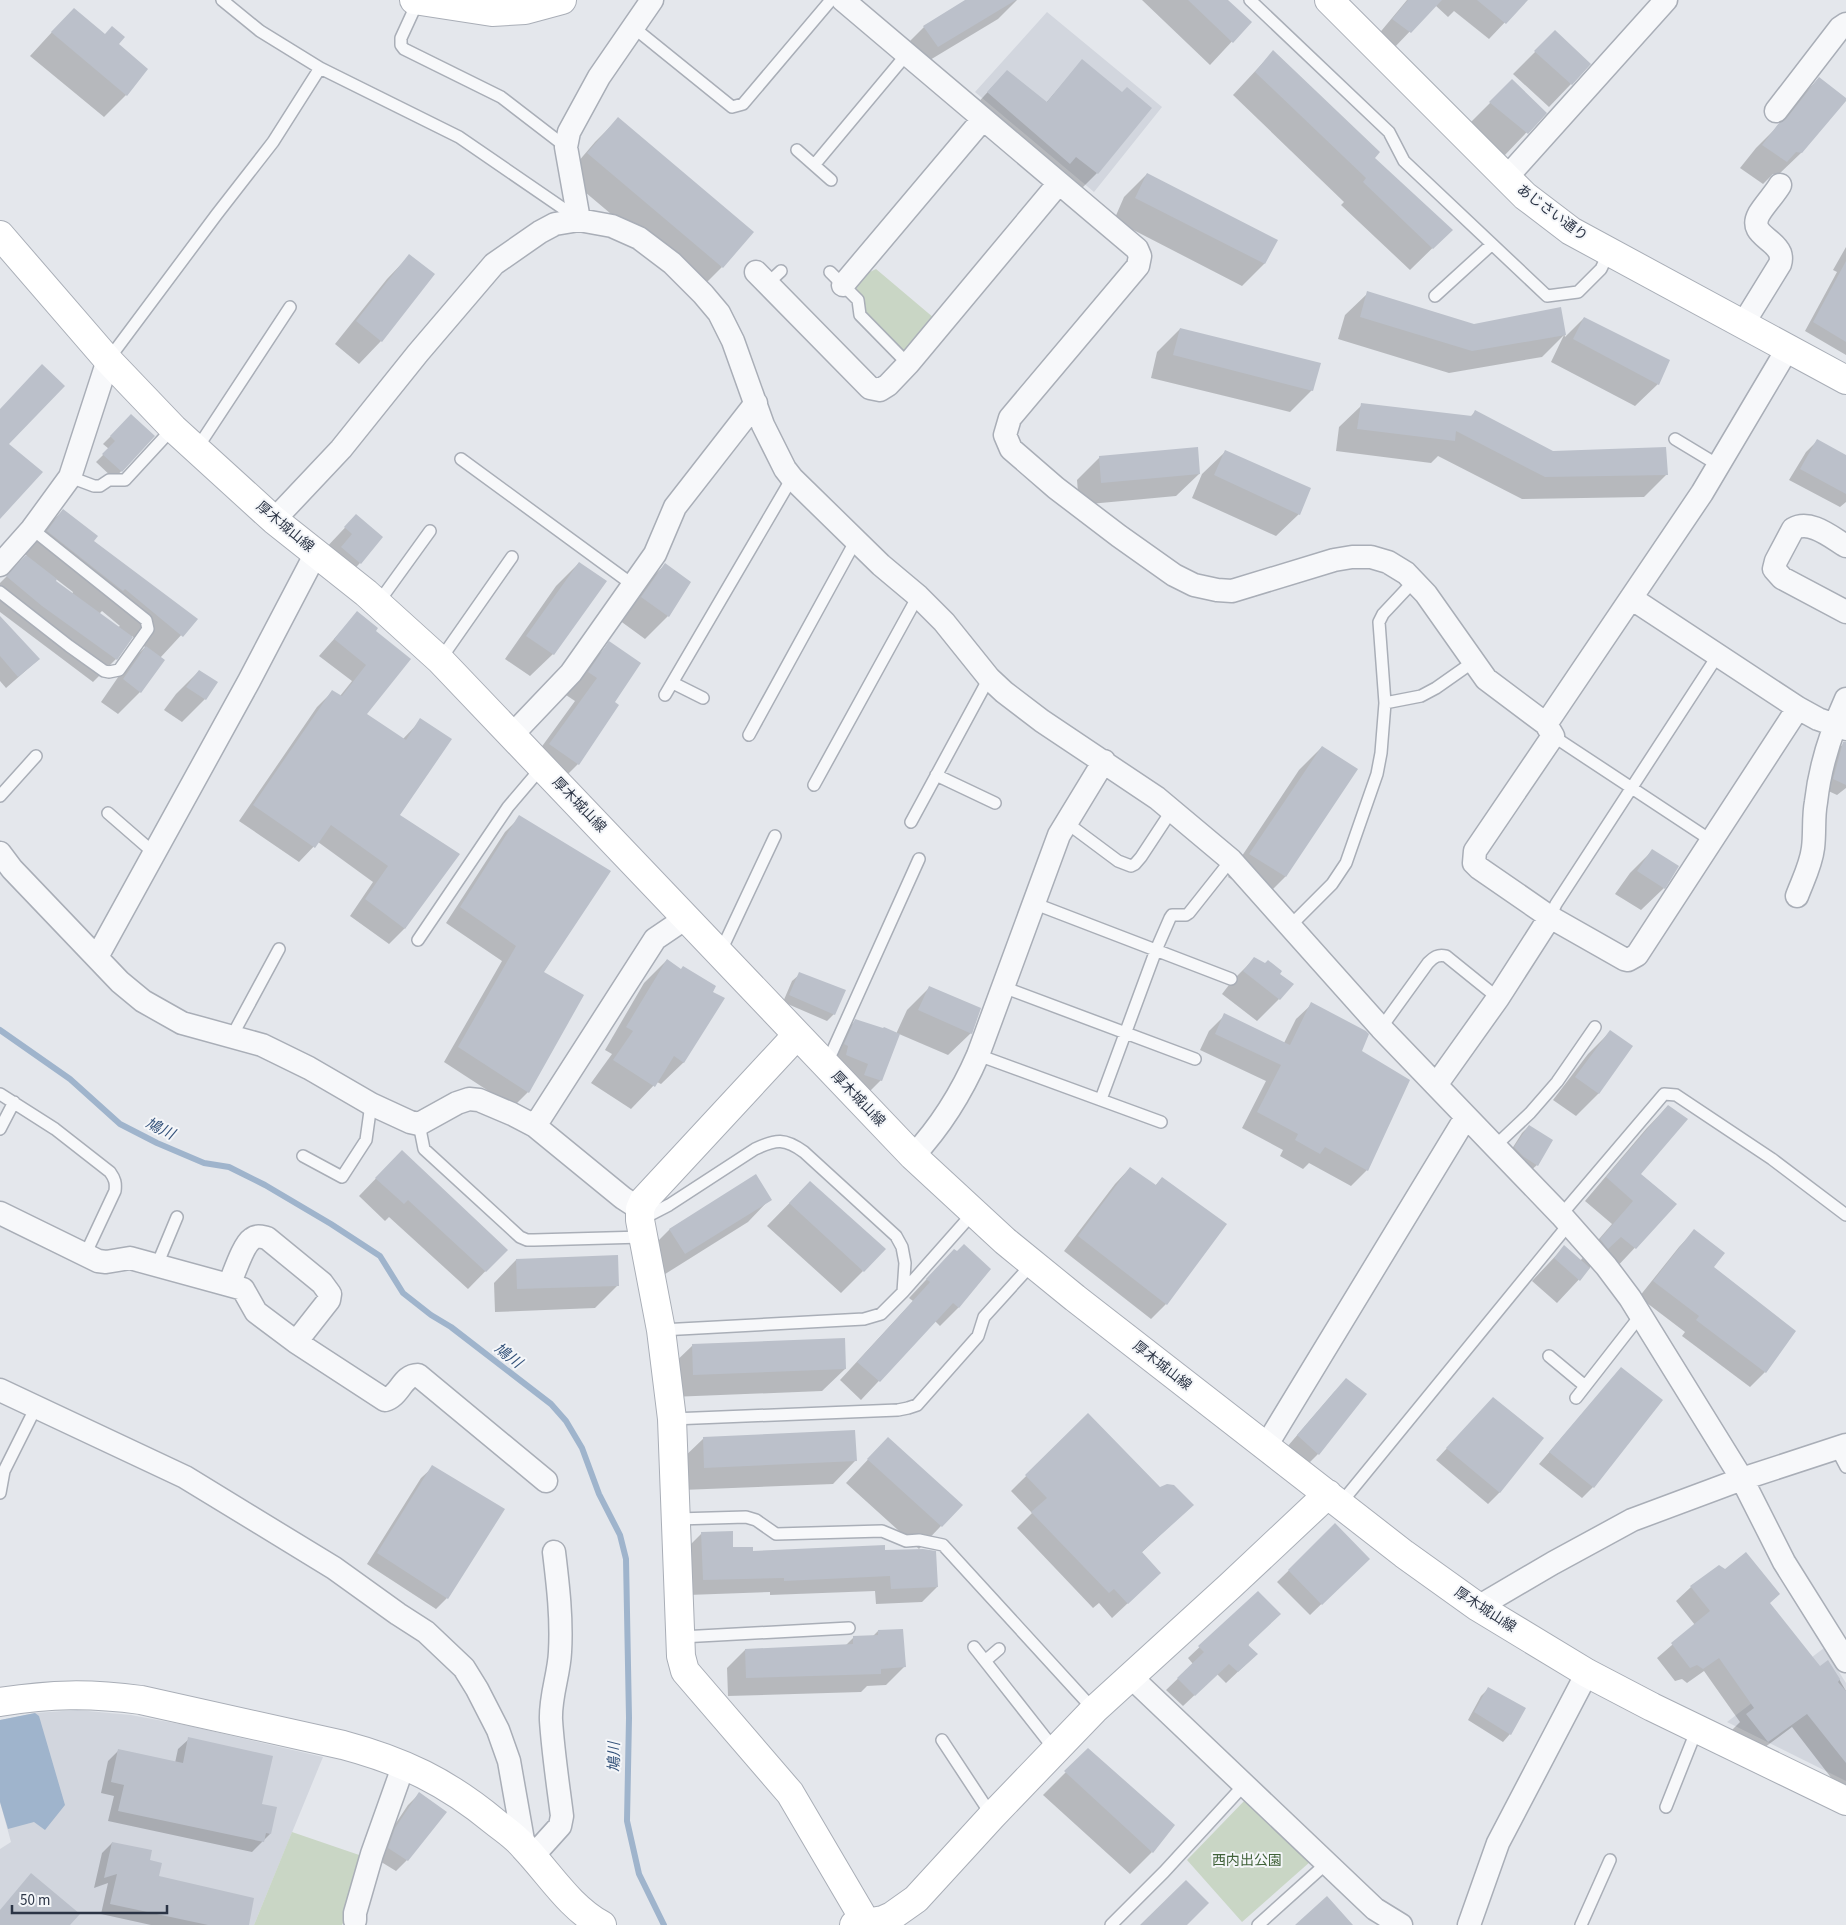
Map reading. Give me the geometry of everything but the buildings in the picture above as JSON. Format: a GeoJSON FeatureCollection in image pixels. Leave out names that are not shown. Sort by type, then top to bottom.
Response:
{"type":"FeatureCollection","features":[{"type":"Feature","properties":{"kind":"street"},"geometry":{"type":"LineString","coordinates":[[416,0],[492,12],[525,10],[562,0]]}},
{"type":"Feature","properties":{"kind":"street"},"geometry":{"type":"LineString","coordinates":[[579,220],[566,147],[569,132],[585,100],[652,0]]}},
{"type":"Feature","properties":{"kind":"street"},"geometry":{"type":"LineString","coordinates":[[843,0],[1137,249],[1140,256],[1138,266],[1010,418],[1006,435],[1011,449],[1056,488],[1119,536],[1174,575],[1194,585],[1232,591],[1334,560],[1363,556],[1381,560],[1398,567],[1426,594],[1473,662],[1493,685],[1549,730]]}},
{"type":"Feature","properties":{"kind":"street","name":"あじさい通り"},"geometry":{"type":"LineString","coordinates":[[1328,0],[1506,178],[1525,196],[1571,231],[1846,380]]}},
{"type":"Feature","properties":{"kind":"street"},"geometry":{"type":"LineString","coordinates":[[1506,178],[1666,0]]}},
{"type":"Feature","properties":{"kind":"street"},"geometry":{"type":"LineString","coordinates":[[1776,111],[1840,28],[1846,24]]}},
{"type":"Feature","properties":{"kind":"street"},"geometry":{"type":"LineString","coordinates":[[836,278],[983,119]]}},
{"type":"Feature","properties":{"kind":"street"},"geometry":{"type":"LineString","coordinates":[[769,275],[870,388],[880,390],[888,385],[908,364],[1059,183]]}},
{"type":"Feature","properties":{"kind":"street"},"geometry":{"type":"LineString","coordinates":[[1743,324],[1780,264],[1778,249],[1760,233],[1757,222],[1758,215],[1780,185]]}},
{"type":"Feature","properties":{"kind":"street"},"geometry":{"type":"LineString","coordinates":[[274,520],[341,449],[418,353],[494,264],[540,232],[555,224],[579,220],[612,226],[639,238],[672,263],[719,313],[733,341],[764,424],[785,469],[792,478],[944,622],[989,678],[1004,692],[1172,810],[1231,860],[1381,1028],[1565,1220],[1606,1266],[1630,1298],[1742,1480],[1784,1562],[1846,1661]]}},
{"type":"Feature","properties":{"kind":"street","name":"厚木城山線"},"geometry":{"type":"LineString","coordinates":[[0,235],[108,360],[196,450],[274,520],[378,603],[440,660],[913,1156],[973,1213],[1032,1264],[1404,1554],[1478,1607],[1586,1672],[1697,1729],[1846,1801]]}},
{"type":"Feature","properties":{"kind":"street"},"geometry":{"type":"LineString","coordinates":[[1788,348],[1702,493],[1631,598],[1475,851],[1474,863],[1550,917],[1624,959],[1633,959],[1798,708]]}},
{"type":"Feature","properties":{"kind":"street"},"geometry":{"type":"LineString","coordinates":[[0,565],[32,529],[70,477],[108,360]]}},
{"type":"Feature","properties":{"kind":"street"},"geometry":{"type":"LineString","coordinates":[[512,735],[571,673],[655,554],[676,507],[756,404]]}},
{"type":"Feature","properties":{"kind":"street"},"geometry":{"type":"LineString","coordinates":[[1846,546],[1814,528],[1805,525],[1798,526],[1793,529],[1776,561],[1774,569],[1782,578],[1846,612]]}},
{"type":"Feature","properties":{"kind":"street"},"geometry":{"type":"LineString","coordinates":[[97,957],[250,681],[316,553]]}},
{"type":"Feature","properties":{"kind":"street"},"geometry":{"type":"LineString","coordinates":[[1631,598],[1798,708],[1818,719],[1840,727]]}},
{"type":"Feature","properties":{"kind":"street"},"geometry":{"type":"LineString","coordinates":[[1797,896],[1813,849],[1816,797],[1820,774],[1840,727],[1846,699]]}},
{"type":"Feature","properties":{"kind":"street"},"geometry":{"type":"LineString","coordinates":[[913,1156],[956,1100],[978,1055],[1059,835],[1104,761]]}},
{"type":"Feature","properties":{"kind":"street"},"geometry":{"type":"LineString","coordinates":[[0,853],[12,869],[120,982],[143,1001],[182,1023],[262,1045],[309,1068],[371,1104],[410,1122],[419,1124],[457,1102],[469,1099],[490,1104],[534,1126],[622,1198],[641,1222]]}},
{"type":"Feature","properties":{"kind":"street"},"geometry":{"type":"LineString","coordinates":[[1436,1085],[1498,998],[1550,917]]}},
{"type":"Feature","properties":{"kind":"street"},"geometry":{"type":"LineString","coordinates":[[534,1126],[655,939],[686,918]]}},
{"type":"Feature","properties":{"kind":"street"},"geometry":{"type":"LineString","coordinates":[[797,1035],[644,1200],[641,1222],[661,1330],[672,1419],[681,1656],[685,1671],[790,1793],[878,1922],[925,1890],[992,1816],[1094,1710],[1334,1499]]}},
{"type":"Feature","properties":{"kind":"street"},"geometry":{"type":"LineString","coordinates":[[1266,1446],[1466,1116]]}},
{"type":"Feature","properties":{"kind":"street"},"geometry":{"type":"LineString","coordinates":[[0,1213],[98,1261],[106,1262],[130,1258],[243,1289],[256,1312],[296,1342],[386,1400],[391,1399],[408,1378],[418,1375],[546,1481]]}},
{"type":"Feature","properties":{"kind":"street"},"geometry":{"type":"LineString","coordinates":[[229,1285],[248,1244],[252,1238],[259,1236],[267,1238],[322,1283],[330,1294],[329,1300],[296,1342]]}},
{"type":"Feature","properties":{"kind":"street"},"geometry":{"type":"LineString","coordinates":[[0,1390],[185,1477],[334,1568],[426,1632],[449,1652],[464,1668],[477,1688],[498,1730],[509,1761],[528,1851]]}},
{"type":"Feature","properties":{"kind":"street"},"geometry":{"type":"LineString","coordinates":[[1478,1607],[1632,1520],[1742,1480],[1843,1453]]}},
{"type":"Feature","properties":{"kind":"street"},"geometry":{"type":"LineString","coordinates":[[528,1851],[560,1826],[562,1816],[551,1720],[551,1698],[558,1672],[560,1652],[558,1566]]}},
{"type":"Feature","properties":{"kind":"street"},"geometry":{"type":"LineString","coordinates":[[1469,1925],[1498,1843],[1586,1672]]}},
{"type":"Feature","properties":{"kind":"street"},"geometry":{"type":"LineString","coordinates":[[1131,1677],[1328,1862],[1375,1909],[1401,1925]]}},
{"type":"Feature","properties":{"kind":"street"},"geometry":{"type":"LineString","coordinates":[[0,1702],[75,1694],[107,1695],[140,1700],[343,1745],[404,1764],[429,1776],[470,1801],[528,1851],[582,1912],[602,1925]]}},
{"type":"Feature","properties":{"kind":"street"},"geometry":{"type":"LineString","coordinates":[[356,1923],[355,1912],[372,1854],[404,1764]]}},
{"type":"Feature","properties":{"kind":"lane"},"geometry":{"type":"LineString","coordinates":[[222,0],[260,31],[320,68],[459,137],[579,220]]}},
{"type":"Feature","properties":{"kind":"lane"},"geometry":{"type":"LineString","coordinates":[[416,0],[401,38],[401,45],[404,49],[501,97],[566,147]]}},
{"type":"Feature","properties":{"kind":"lane"},"geometry":{"type":"LineString","coordinates":[[633,27],[732,107],[743,104],[831,0]]}},
{"type":"Feature","properties":{"kind":"lane"},"geometry":{"type":"LineString","coordinates":[[1250,0],[1389,132],[1404,161],[1547,296],[1578,292],[1601,269],[1609,252]]}},
{"type":"Feature","properties":{"kind":"lane"},"geometry":{"type":"LineString","coordinates":[[815,164],[906,55]]}},
{"type":"Feature","properties":{"kind":"lane"},"geometry":{"type":"LineString","coordinates":[[108,360],[273,142],[320,68]]}},
{"type":"Feature","properties":{"kind":"lane"},"geometry":{"type":"LineString","coordinates":[[797,150],[832,180]]}},
{"type":"Feature","properties":{"kind":"lane"},"geometry":{"type":"LineString","coordinates":[[1435,296],[1491,245]]}},
{"type":"Feature","properties":{"kind":"lane"},"geometry":{"type":"LineString","coordinates":[[836,278],[858,300],[860,316],[908,364]]}},
{"type":"Feature","properties":{"kind":"lane"},"geometry":{"type":"LineString","coordinates":[[196,450],[290,307]]}},
{"type":"Feature","properties":{"kind":"lane"},"geometry":{"type":"LineString","coordinates":[[70,477],[94,486],[100,486],[109,480],[125,480],[174,428]]}},
{"type":"Feature","properties":{"kind":"lane"},"geometry":{"type":"LineString","coordinates":[[1675,439],[1718,464]]}},
{"type":"Feature","properties":{"kind":"lane"},"geometry":{"type":"LineString","coordinates":[[461,459],[633,585]]}},
{"type":"Feature","properties":{"kind":"lane"},"geometry":{"type":"LineString","coordinates":[[666,696],[792,478]]}},
{"type":"Feature","properties":{"kind":"lane"},"geometry":{"type":"LineString","coordinates":[[0,592],[68,646],[104,671],[119,670],[148,629],[146,620],[32,529]]}},
{"type":"Feature","properties":{"kind":"lane"},"geometry":{"type":"LineString","coordinates":[[378,603],[430,530]]}},
{"type":"Feature","properties":{"kind":"lane"},"geometry":{"type":"LineString","coordinates":[[749,735],[856,540]]}},
{"type":"Feature","properties":{"kind":"lane"},"geometry":{"type":"LineString","coordinates":[[440,660],[512,557]]}},
{"type":"Feature","properties":{"kind":"lane"},"geometry":{"type":"LineString","coordinates":[[1291,925],[1332,884],[1346,863],[1376,774],[1381,753],[1385,703],[1379,622],[1383,614],[1414,581]]}},
{"type":"Feature","properties":{"kind":"lane"},"geometry":{"type":"LineString","coordinates":[[814,785],[918,596]]}},
{"type":"Feature","properties":{"kind":"lane"},"geometry":{"type":"LineString","coordinates":[[1550,917],[1556,904],[1718,655]]}},
{"type":"Feature","properties":{"kind":"lane"},"geometry":{"type":"LineString","coordinates":[[1385,703],[1421,696],[1436,688],[1473,662]]}},
{"type":"Feature","properties":{"kind":"lane"},"geometry":{"type":"LineString","coordinates":[[911,822],[989,678]]}},
{"type":"Feature","properties":{"kind":"lane"},"geometry":{"type":"LineString","coordinates":[[673,683],[703,698]]}},
{"type":"Feature","properties":{"kind":"lane"},"geometry":{"type":"LineString","coordinates":[[1549,730],[1712,841]]}},
{"type":"Feature","properties":{"kind":"lane"},"geometry":{"type":"LineString","coordinates":[[0,796],[36,756]]}},
{"type":"Feature","properties":{"kind":"lane"},"geometry":{"type":"LineString","coordinates":[[418,940],[508,807],[542,766]]}},
{"type":"Feature","properties":{"kind":"lane"},"geometry":{"type":"LineString","coordinates":[[936,775],[995,804]]}},
{"type":"Feature","properties":{"kind":"lane"},"geometry":{"type":"LineString","coordinates":[[1066,823],[1118,861],[1131,866],[1142,857],[1172,810]]}},
{"type":"Feature","properties":{"kind":"lane"},"geometry":{"type":"LineString","coordinates":[[108,813],[154,854]]}},
{"type":"Feature","properties":{"kind":"lane"},"geometry":{"type":"LineString","coordinates":[[720,952],[775,836]]}},
{"type":"Feature","properties":{"kind":"lane"},"geometry":{"type":"LineString","coordinates":[[823,1062],[832,1052],[919,859]]}},
{"type":"Feature","properties":{"kind":"lane"},"geometry":{"type":"LineString","coordinates":[[1101,1099],[1156,950],[1170,918],[1172,915],[1189,913],[1231,860]]}},
{"type":"Feature","properties":{"kind":"lane"},"geometry":{"type":"LineString","coordinates":[[1033,903],[1231,979]]}},
{"type":"Feature","properties":{"kind":"lane"},"geometry":{"type":"LineString","coordinates":[[232,1036],[279,949]]}},
{"type":"Feature","properties":{"kind":"lane"},"geometry":{"type":"LineString","coordinates":[[1381,1028],[1428,963],[1440,955],[1446,956],[1498,998]]}},
{"type":"Feature","properties":{"kind":"lane"},"geometry":{"type":"LineString","coordinates":[[1003,987],[1195,1059]]}},
{"type":"Feature","properties":{"kind":"lane"},"geometry":{"type":"LineString","coordinates":[[1494,1146],[1530,1113],[1557,1082],[1595,1027]]}},
{"type":"Feature","properties":{"kind":"lane"},"geometry":{"type":"LineString","coordinates":[[978,1055],[1161,1122]]}},
{"type":"Feature","properties":{"kind":"lane"},"geometry":{"type":"LineString","coordinates":[[0,1094],[55,1129],[110,1172],[114,1178],[116,1184],[115,1191],[85,1255]]}},
{"type":"Feature","properties":{"kind":"lane"},"geometry":{"type":"LineString","coordinates":[[1334,1499],[1565,1220],[1664,1094],[1676,1095],[1772,1159],[1846,1215]]}},
{"type":"Feature","properties":{"kind":"lane"},"geometry":{"type":"LineString","coordinates":[[0,1129],[14,1102]]}},
{"type":"Feature","properties":{"kind":"lane"},"geometry":{"type":"LineString","coordinates":[[303,1156],[342,1178],[366,1140],[371,1104]]}},
{"type":"Feature","properties":{"kind":"lane"},"geometry":{"type":"LineString","coordinates":[[419,1124],[424,1149],[520,1237],[527,1240],[641,1222],[755,1149],[770,1142],[787,1141],[804,1152],[896,1236],[902,1247],[905,1263],[903,1292]]}},
{"type":"Feature","properties":{"kind":"lane"},"geometry":{"type":"LineString","coordinates":[[661,1330],[864,1319],[882,1314],[973,1213]]}},
{"type":"Feature","properties":{"kind":"lane"},"geometry":{"type":"LineString","coordinates":[[157,1265],[177,1217]]}},
{"type":"Feature","properties":{"kind":"lane"},"geometry":{"type":"LineString","coordinates":[[672,1419],[898,1410],[917,1405],[978,1336],[984,1317],[1032,1264]]}},
{"type":"Feature","properties":{"kind":"lane"},"geometry":{"type":"LineString","coordinates":[[1576,1398],[1640,1316]]}},
{"type":"Feature","properties":{"kind":"lane"},"geometry":{"type":"LineString","coordinates":[[1549,1356],[1585,1386]]}},
{"type":"Feature","properties":{"kind":"lane"},"geometry":{"type":"LineString","coordinates":[[0,1493],[4,1471],[36,1408]]}},
{"type":"Feature","properties":{"kind":"lane"},"geometry":{"type":"LineString","coordinates":[[677,1519],[746,1517],[756,1520],[776,1534],[882,1531],[906,1541],[919,1540],[943,1544],[1094,1710]]}},
{"type":"Feature","properties":{"kind":"lane"},"geometry":{"type":"LineString","coordinates":[[681,1637],[849,1628]]}},
{"type":"Feature","properties":{"kind":"lane"},"geometry":{"type":"LineString","coordinates":[[974,1648],[1055,1750]]}},
{"type":"Feature","properties":{"kind":"lane"},"geometry":{"type":"LineString","coordinates":[[985,1661],[999,1649]]}},
{"type":"Feature","properties":{"kind":"lane"},"geometry":{"type":"LineString","coordinates":[[1666,1808],[1697,1729]]}},
{"type":"Feature","properties":{"kind":"lane"},"geometry":{"type":"LineString","coordinates":[[942,1740],[992,1816]]}},
{"type":"Feature","properties":{"kind":"lane"},"geometry":{"type":"LineString","coordinates":[[1111,1925],[1164,1872],[1244,1785]]}},
{"type":"Feature","properties":{"kind":"lane"},"geometry":{"type":"LineString","coordinates":[[1581,1925],[1610,1860]]}},
{"type":"Feature","properties":{"kind":"lane"},"geometry":{"type":"LineString","coordinates":[[1258,1925],[1328,1862]]}},
{"type":"Feature","properties":{"kind":"shaded area"},"geometry":{"type":"Polygon","coordinates":[[[1047,12],[1162,107],[1094,192],[975,92],[1047,12]]]}},
{"type":"Feature","properties":{"kind":"shaded area"},"geometry":{"type":"Polygon","coordinates":[[[1824,1648],[1846,1683],[1846,1781],[1727,1722],[1824,1648]]]}},
{"type":"Feature","properties":{"kind":"shaded area"},"geometry":{"type":"Polygon","coordinates":[[[77,1710],[131,1715],[190,1726],[323,1757],[254,1925],[0,1925],[0,1849],[11,1842],[0,1802],[0,1720],[35,1713],[77,1710]]]}},
{"type":"Feature","properties":{"kind":"green space"},"geometry":{"type":"Polygon","coordinates":[[[876,269],[934,318],[908,364],[860,315],[843,285],[876,269]]]}},
{"type":"Feature","properties":{"kind":"green space","name":"西内出公園"},"geometry":{"type":"Polygon","coordinates":[[[1246,1799],[1311,1861],[1242,1922],[1187,1860],[1246,1799]]]}},
{"type":"Feature","properties":{"kind":"green space"},"geometry":{"type":"Polygon","coordinates":[[[292,1832],[365,1857],[348,1913],[342,1925],[254,1925],[292,1832]]]}},
{"type":"Feature","properties":{"kind":"water"},"geometry":{"type":"Polygon","coordinates":[[[35,1713],[39,1716],[65,1805],[45,1830],[34,1822],[8,1829],[0,1802],[0,1720],[35,1713]]]}},
{"type":"Feature","properties":{"kind":"waterway","name":"鳩川"},"geometry":{"type":"LineString","coordinates":[[0,1030],[70,1079],[120,1124],[157,1143],[204,1163],[229,1167],[265,1185],[380,1256],[403,1293],[431,1315],[451,1327],[551,1404],[566,1421],[582,1448],[599,1494],[620,1535],[626,1559],[629,1718],[627,1821],[639,1874],[664,1925]]}}]}
